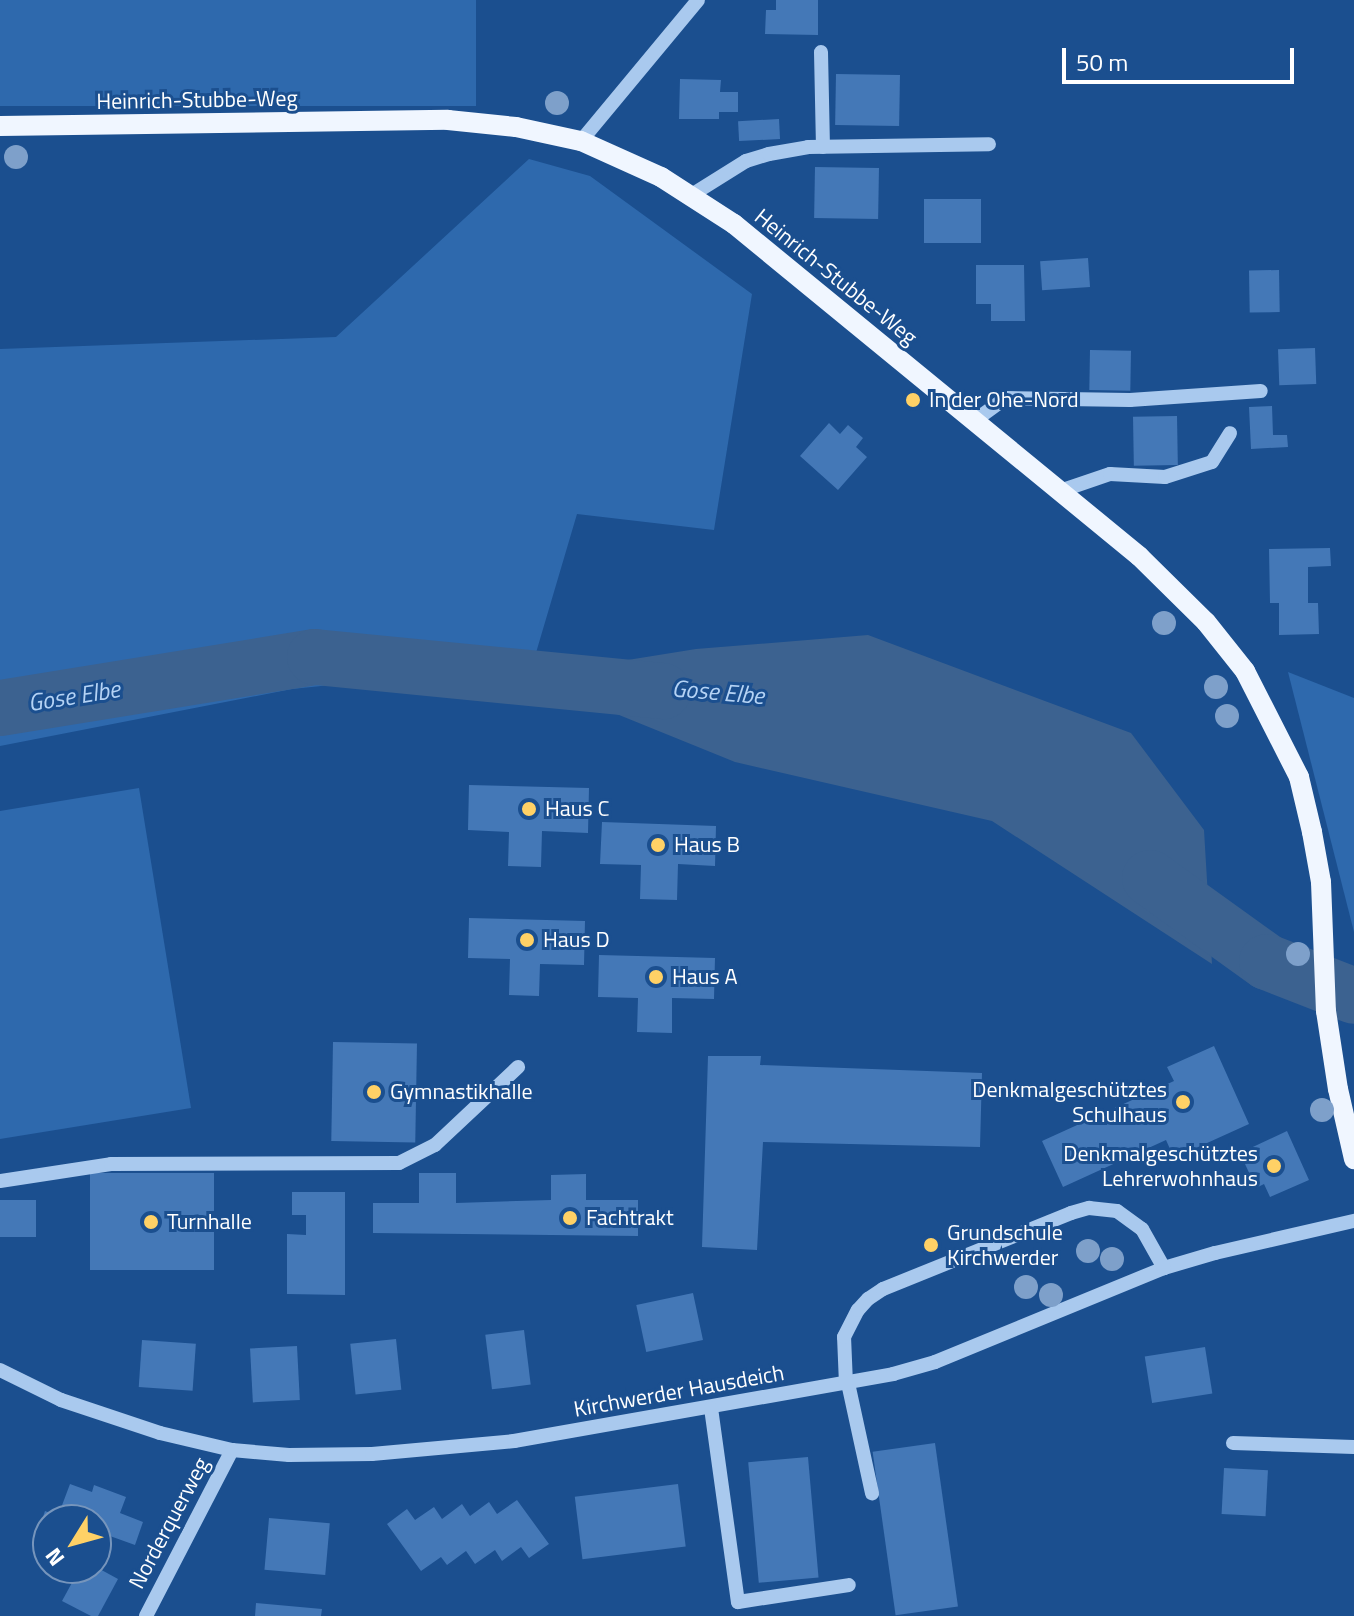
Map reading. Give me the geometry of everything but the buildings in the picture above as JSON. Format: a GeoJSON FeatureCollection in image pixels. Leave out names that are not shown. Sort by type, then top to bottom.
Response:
{"type":"FeatureCollection","features":[{"type":"Feature","properties":{"kind":"main road","name":"Heinrich-Stubbe-Weg"},"geometry":{"type":"LineString","coordinates":[[0,126],[448,120],[516,127],[581,141],[661,177],[734,224],[1139,556],[1206,622],[1245,671],[1299,777],[1321,882],[1326,1011],[1338,1089],[1354,1159]]}},
{"type":"Feature","properties":{"kind":"street"},"geometry":{"type":"LineString","coordinates":[[581,141],[698,0]]}},
{"type":"Feature","properties":{"kind":"street"},"geometry":{"type":"LineString","coordinates":[[821,52],[823,147]]}},
{"type":"Feature","properties":{"kind":"street"},"geometry":{"type":"LineString","coordinates":[[690,196],[746,161],[769,154],[823,147],[989,144]]}},
{"type":"Feature","properties":{"kind":"street"},"geometry":{"type":"LineString","coordinates":[[974,421],[1006,398],[1130,400],[1261,391]]}},
{"type":"Feature","properties":{"kind":"street"},"geometry":{"type":"LineString","coordinates":[[1060,491],[1110,474],[1165,477],[1212,462],[1230,433]]}},
{"type":"Feature","properties":{"kind":"street"},"geometry":{"type":"LineString","coordinates":[[0,1181],[111,1164],[399,1163],[435,1145],[518,1067]]}},
{"type":"Feature","properties":{"kind":"street"},"geometry":{"type":"LineString","coordinates":[[872,1493],[847,1383],[844,1337],[851,1321],[868,1299],[883,1289],[1089,1208],[1117,1211],[1142,1229],[1164,1268]]}},
{"type":"Feature","properties":{"kind":"street","name":"Kirchwerder Hausdeich"},"geometry":{"type":"LineString","coordinates":[[0,1370],[61,1400],[160,1433],[232,1450],[289,1455],[372,1454],[514,1441],[847,1383],[935,1362],[1164,1268],[1354,1221]]}},
{"type":"Feature","properties":{"kind":"street"},"geometry":{"type":"LineString","coordinates":[[711,1408],[738,1602],[849,1585]]}},
{"type":"Feature","properties":{"kind":"street"},"geometry":{"type":"LineString","coordinates":[[1233,1443],[1354,1447]]}},
{"type":"Feature","properties":{"kind":"street","name":"Norderquerweg"},"geometry":{"type":"LineString","coordinates":[[146,1616],[232,1450]]}},
{"type":"Feature","properties":{"kind":"shaded area"},"geometry":{"type":"Polygon","coordinates":[[[0,0],[476,0],[476,106],[0,106],[0,0]]]}},
{"type":"Feature","properties":{"kind":"shaded area"},"geometry":{"type":"Polygon","coordinates":[[[529,159],[590,176],[752,294],[714,530],[577,514],[525,690],[350,683],[292,689],[0,746],[0,349],[336,337],[529,159]]]}},
{"type":"Feature","properties":{"kind":"shaded area"},"geometry":{"type":"Polygon","coordinates":[[[1288,672],[1354,698],[1354,932],[1288,672]]]}},
{"type":"Feature","properties":{"kind":"shaded area"},"geometry":{"type":"Polygon","coordinates":[[[139,788],[191,1108],[0,1139],[0,811],[139,788]]]}},
{"type":"Feature","properties":{"kind":"water"},"geometry":{"type":"Polygon","coordinates":[[[868,635],[1131,733],[1204,830],[1212,964],[992,821],[735,762],[592,704],[584,667],[696,649],[868,635]]]}},
{"type":"Feature","properties":{"kind":"waterway","name":"Gose Elbe"},"geometry":{"type":"LineString","coordinates":[[0,708],[315,657],[663,691]]}},
{"type":"Feature","properties":{"kind":"waterway","name":"Gose Elbe"},"geometry":{"type":"LineString","coordinates":[[1150,878],[1267,962],[1354,996]]}},
{"type":"Feature","properties":{"kind":"place","name":"In der Ohe-Nord"},"geometry":{"type":"Point","coordinates":[913,400]}},
{"type":"Feature","properties":{"kind":"place","name":"Haus C"},"geometry":{"type":"Point","coordinates":[529,809]}},
{"type":"Feature","properties":{"kind":"place","name":"Haus B"},"geometry":{"type":"Point","coordinates":[658,845]}},
{"type":"Feature","properties":{"kind":"place","name":"Haus D"},"geometry":{"type":"Point","coordinates":[527,940]}},
{"type":"Feature","properties":{"kind":"place","name":"Haus A"},"geometry":{"type":"Point","coordinates":[656,977]}},
{"type":"Feature","properties":{"kind":"place","name":"Gymnastikhalle"},"geometry":{"type":"Point","coordinates":[374,1092]}},
{"type":"Feature","properties":{"kind":"place","name":"Denkmalgeschütztes Schulhaus"},"geometry":{"type":"Point","coordinates":[1183,1102]}},
{"type":"Feature","properties":{"kind":"place","name":"Denkmalgeschütztes Lehrerwohnhaus"},"geometry":{"type":"Point","coordinates":[1274,1166]}},
{"type":"Feature","properties":{"kind":"place","name":"Fachtrakt"},"geometry":{"type":"Point","coordinates":[570,1218]}},
{"type":"Feature","properties":{"kind":"place","name":"Turnhalle"},"geometry":{"type":"Point","coordinates":[151,1222]}},
{"type":"Feature","properties":{"kind":"place","name":"Grundschule Kirchwerder"},"geometry":{"type":"Point","coordinates":[931,1245]}}]}
